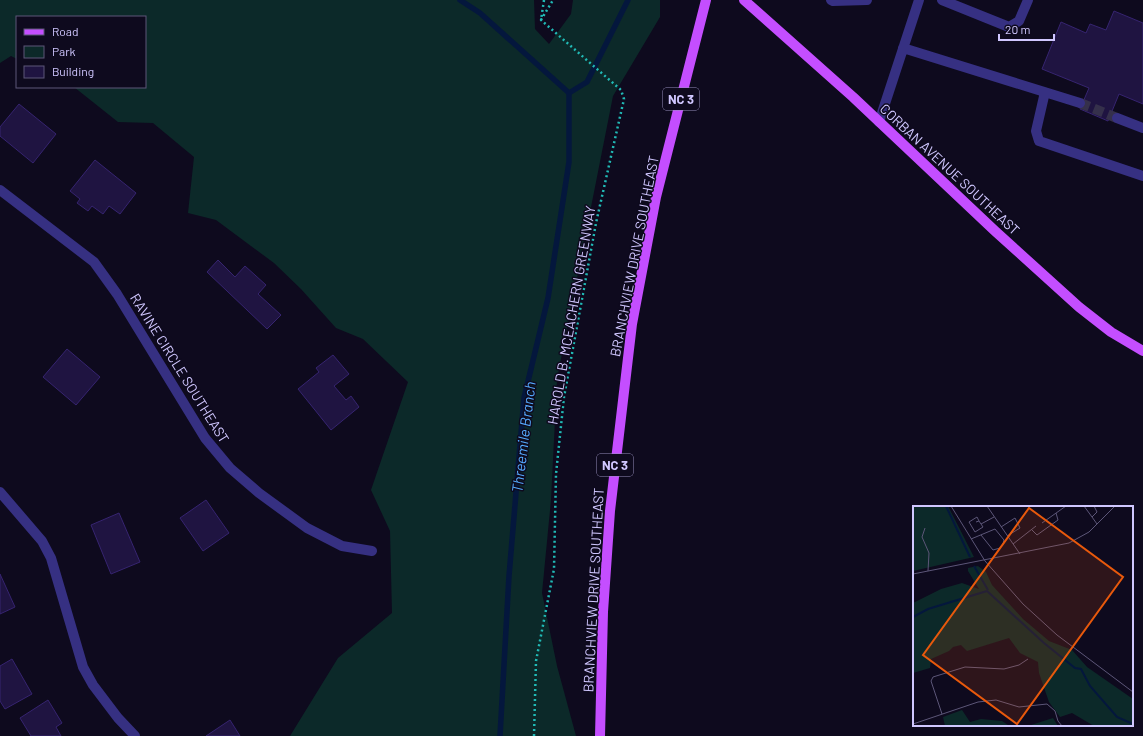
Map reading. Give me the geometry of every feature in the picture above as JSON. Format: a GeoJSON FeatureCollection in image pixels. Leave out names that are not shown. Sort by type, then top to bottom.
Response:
{"type":"FeatureCollection","features":[{"type":"Feature","properties":{"kind":"main road","name":"BRANCHVIEW DRIVE SOUTHEAST"},"geometry":{"type":"LineString","coordinates":[[600,736],[603,612],[610,511],[632,324],[656,197],[706,0]]}},
{"type":"Feature","properties":{"kind":"main road","name":"CORBAN AVENUE SOUTHEAST"},"geometry":{"type":"LineString","coordinates":[[744,0],[853,97],[995,232],[1078,307],[1111,332],[1143,351]]}},
{"type":"Feature","properties":{"kind":"street"},"geometry":{"type":"LineString","coordinates":[[831,0],[867,0]]}},
{"type":"Feature","properties":{"kind":"street"},"geometry":{"type":"LineString","coordinates":[[879,122],[919,0]]}},
{"type":"Feature","properties":{"kind":"street"},"geometry":{"type":"LineString","coordinates":[[942,0],[1009,27],[1019,21],[1028,0]]}},
{"type":"Feature","properties":{"kind":"street"},"geometry":{"type":"LineString","coordinates":[[903,48],[1080,103]]}},
{"type":"Feature","properties":{"kind":"street"},"geometry":{"type":"LineString","coordinates":[[1045,92],[1036,131],[1038,141],[1143,176]]}},
{"type":"Feature","properties":{"kind":"street"},"geometry":{"type":"LineString","coordinates":[[1117,118],[1143,128]]}},
{"type":"Feature","properties":{"kind":"street","name":"RAVINE CIRCLE SOUTHEAST"},"geometry":{"type":"LineString","coordinates":[[0,190],[94,262],[117,294],[204,438],[230,468],[259,493],[306,528],[342,546],[372,551]]}},
{"type":"Feature","properties":{"kind":"street"},"geometry":{"type":"LineString","coordinates":[[0,492],[42,541],[51,558],[83,667],[93,685],[118,718],[135,736]]}},
{"type":"Feature","properties":{"kind":"path"},"geometry":{"type":"LineString","coordinates":[[541,20],[544,0]]}},
{"type":"Feature","properties":{"kind":"path"},"geometry":{"type":"LineString","coordinates":[[541,20],[553,0]]}},
{"type":"Feature","properties":{"kind":"path","name":"HAROLD B. MCEACHERN GREENWAY"},"geometry":{"type":"LineString","coordinates":[[534,736],[536,661],[554,569],[556,474],[564,397],[596,223],[624,99],[621,90],[541,20]]}},
{"type":"Feature","properties":{"kind":"green space"},"geometry":{"type":"Polygon","coordinates":[[[0,0],[534,0],[535,29],[549,44],[571,14],[573,0],[660,0],[660,17],[613,96],[557,379],[551,500],[542,593],[557,666],[576,736],[290,736],[338,658],[392,613],[390,531],[371,490],[408,382],[363,339],[336,328],[301,289],[274,263],[216,220],[188,213],[194,157],[153,123],[118,122],[75,88],[146,88],[146,16],[16,16],[16,58],[11,56],[0,63],[0,0]]]}},
{"type":"Feature","properties":{"kind":"building"},"geometry":{"type":"Polygon","coordinates":[[[1114,11],[1143,23],[1143,104],[1119,94],[1108,121],[1080,109],[1089,88],[1042,69],[1061,22],[1086,33],[1090,24],[1106,30],[1114,11]]]}},
{"type":"Feature","properties":{"kind":"building"},"geometry":{"type":"Polygon","coordinates":[[[19,104],[56,134],[33,163],[0,136],[0,127],[19,104]]]}},
{"type":"Feature","properties":{"kind":"building"},"geometry":{"type":"Polygon","coordinates":[[[95,160],[136,193],[120,214],[109,206],[103,214],[92,206],[88,211],[77,203],[80,199],[70,191],[95,160]]]}},
{"type":"Feature","properties":{"kind":"building"},"geometry":{"type":"Polygon","coordinates":[[[218,260],[235,277],[245,266],[266,285],[258,294],[281,315],[267,329],[207,272],[218,260]]]}},
{"type":"Feature","properties":{"kind":"building"},"geometry":{"type":"Polygon","coordinates":[[[67,349],[100,377],[76,405],[43,377],[67,349]]]}},
{"type":"Feature","properties":{"kind":"building"},"geometry":{"type":"Polygon","coordinates":[[[333,355],[349,374],[334,386],[346,400],[351,396],[359,407],[331,430],[298,389],[319,372],[316,368],[333,355]]]}},
{"type":"Feature","properties":{"kind":"building"},"geometry":{"type":"Polygon","coordinates":[[[206,500],[229,533],[203,551],[180,518],[206,500]]]}},
{"type":"Feature","properties":{"kind":"building"},"geometry":{"type":"Polygon","coordinates":[[[119,513],[140,562],[111,574],[91,525],[119,513]]]}},
{"type":"Feature","properties":{"kind":"building"},"geometry":{"type":"Polygon","coordinates":[[[0,574],[15,607],[0,614],[0,574]]]}},
{"type":"Feature","properties":{"kind":"building"},"geometry":{"type":"Polygon","coordinates":[[[12,659],[32,694],[5,709],[0,701],[0,666],[12,659]]]}},
{"type":"Feature","properties":{"kind":"building"},"geometry":{"type":"Polygon","coordinates":[[[48,700],[62,723],[56,727],[61,736],[31,736],[20,718],[48,700]]]}},
{"type":"Feature","properties":{"kind":"building"},"geometry":{"type":"Polygon","coordinates":[[[230,720],[240,736],[206,736],[230,720]]]}},
{"type":"Feature","properties":{"kind":"waterway"},"geometry":{"type":"LineString","coordinates":[[460,0],[480,13],[569,93]]}},
{"type":"Feature","properties":{"kind":"waterway"},"geometry":{"type":"LineString","coordinates":[[569,93],[587,82],[628,0]]}},
{"type":"Feature","properties":{"kind":"waterway","name":"Threemile Branch"},"geometry":{"type":"LineString","coordinates":[[500,736],[509,576],[524,398],[548,298],[569,162],[569,93]]}},
{"type":"Feature","properties":{"kind":"tunnel"},"geometry":{"type":"LineString","coordinates":[[1080,103],[1117,118]]}}]}
